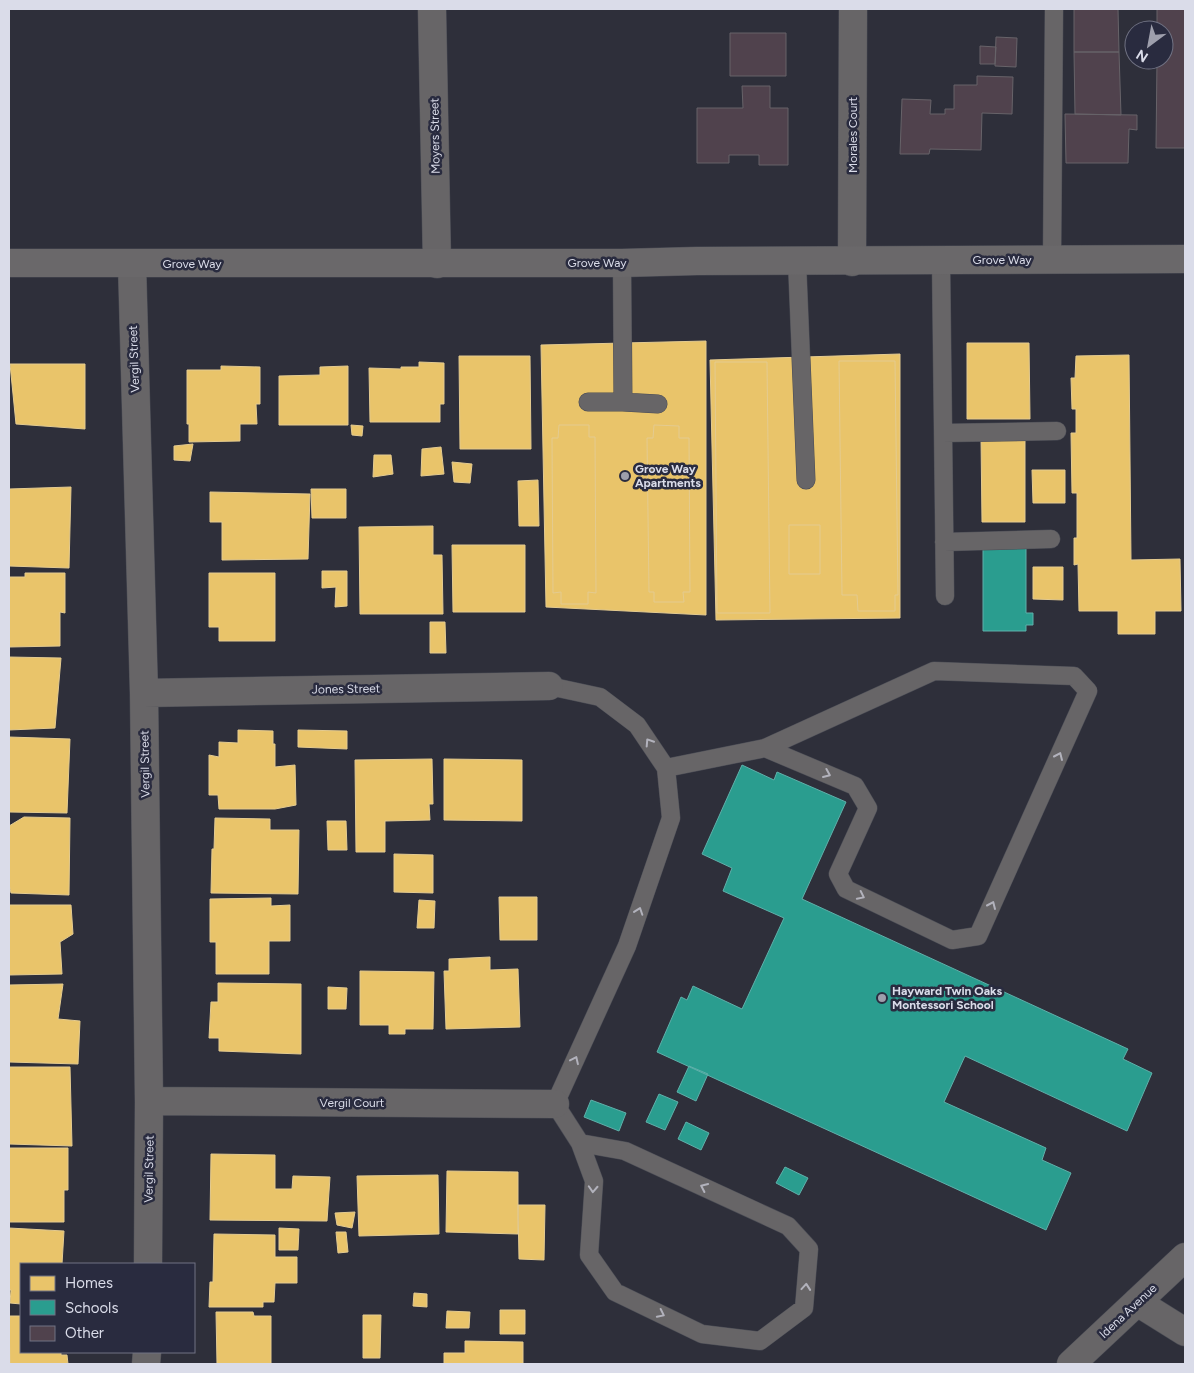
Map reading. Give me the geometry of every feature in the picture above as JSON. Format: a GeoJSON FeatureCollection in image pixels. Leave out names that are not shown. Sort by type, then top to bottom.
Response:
{"type":"FeatureCollection","features":[{"type":"Feature","properties":{"kind":"main road","name":"Grove Way"},"geometry":{"type":"LineString","coordinates":[[9,263],[622,264],[1185,259]]}},
{"type":"Feature","properties":{"kind":"street","name":"Moyers Street"},"geometry":{"type":"LineString","coordinates":[[432,9],[438,264]]}},
{"type":"Feature","properties":{"kind":"street","name":"Morales Court"},"geometry":{"type":"LineString","coordinates":[[852,262],[853,9]]}},
{"type":"Feature","properties":{"kind":"street","name":"Vergil Street"},"geometry":{"type":"LineString","coordinates":[[132,264],[144,692],[149,1102],[148,1263]]}},
{"type":"Feature","properties":{"kind":"street","name":"Jones Street"},"geometry":{"type":"LineString","coordinates":[[144,692],[549,686]]}},
{"type":"Feature","properties":{"kind":"street","name":"Vergil Court"},"geometry":{"type":"LineString","coordinates":[[149,1102],[555,1104]]}},
{"type":"Feature","properties":{"kind":"street","name":"Idena Avenue"},"geometry":{"type":"LineString","coordinates":[[1071,1364],[1185,1257]]}},
{"type":"Feature","properties":{"kind":"street"},"geometry":{"type":"LineString","coordinates":[[1137,1302],[1185,1332]]}},
{"type":"Feature","properties":{"kind":"lane"},"geometry":{"type":"LineString","coordinates":[[1052,260],[1054,9]]}},
{"type":"Feature","properties":{"kind":"lane"},"geometry":{"type":"LineString","coordinates":[[797,261],[806,480]]}},
{"type":"Feature","properties":{"kind":"lane"},"geometry":{"type":"LineString","coordinates":[[941,261],[945,596]]}},
{"type":"Feature","properties":{"kind":"lane"},"geometry":{"type":"LineString","coordinates":[[622,264],[623,402]]}},
{"type":"Feature","properties":{"kind":"lane"},"geometry":{"type":"LineString","coordinates":[[588,402],[658,404]]}},
{"type":"Feature","properties":{"kind":"lane"},"geometry":{"type":"LineString","coordinates":[[943,433],[1057,431]]}},
{"type":"Feature","properties":{"kind":"lane"},"geometry":{"type":"LineString","coordinates":[[944,542],[1051,540]]}},
{"type":"Feature","properties":{"kind":"lane"},"geometry":{"type":"LineString","coordinates":[[666,768],[765,748],[934,671],[1074,676],[1088,691],[978,936],[952,940],[846,889],[838,874],[868,808],[855,786],[765,748]]}},
{"type":"Feature","properties":{"kind":"lane"},"geometry":{"type":"LineString","coordinates":[[549,686],[600,698],[637,725],[666,768],[671,818],[627,946],[555,1104],[580,1143],[594,1181],[589,1255],[615,1292],[702,1334],[760,1340],[804,1308],[809,1249],[788,1226],[625,1151],[580,1143]]}},
{"type":"Feature","properties":{"kind":"building: Homes","name":"Grove Way Apartments"},"geometry":{"type":"Polygon","coordinates":[[[706,341],[706,615],[546,607],[541,345],[706,341]]]}},
{"type":"Feature","properties":{"kind":"building: Homes"},"geometry":{"type":"Polygon","coordinates":[[[967,343],[1029,343],[1030,419],[967,419],[967,343]]]}},
{"type":"Feature","properties":{"kind":"building: Homes"},"geometry":{"type":"Polygon","coordinates":[[[900,354],[900,618],[716,620],[710,360],[900,354]]]}},
{"type":"Feature","properties":{"kind":"building: Homes"},"geometry":{"type":"Polygon","coordinates":[[[1129,355],[1131,560],[1180,559],[1181,611],[1155,611],[1155,634],[1118,634],[1118,611],[1079,611],[1078,564],[1074,565],[1074,538],[1077,538],[1077,493],[1072,493],[1071,433],[1076,433],[1076,409],[1072,409],[1071,378],[1075,378],[1076,356],[1129,355]]]}},
{"type":"Feature","properties":{"kind":"building: Homes"},"geometry":{"type":"Polygon","coordinates":[[[459,356],[530,356],[531,449],[460,449],[459,356]]]}},
{"type":"Feature","properties":{"kind":"building: Homes"},"geometry":{"type":"Polygon","coordinates":[[[839,361],[895,361],[898,595],[895,595],[895,611],[858,611],[857,595],[842,595],[839,361]]]}},
{"type":"Feature","properties":{"kind":"building: Homes"},"geometry":{"type":"Polygon","coordinates":[[[419,362],[444,363],[444,404],[440,404],[440,422],[370,422],[369,368],[401,369],[401,367],[419,367],[419,362]]]}},
{"type":"Feature","properties":{"kind":"building: Homes"},"geometry":{"type":"Polygon","coordinates":[[[715,362],[767,362],[770,613],[717,613],[715,362]]]}},
{"type":"Feature","properties":{"kind":"building: Homes"},"geometry":{"type":"Polygon","coordinates":[[[10,364],[85,364],[85,429],[16,424],[10,364]]]}},
{"type":"Feature","properties":{"kind":"building: Homes"},"geometry":{"type":"Polygon","coordinates":[[[221,366],[260,367],[260,404],[256,404],[257,424],[240,424],[240,441],[189,442],[187,370],[221,370],[221,366]]]}},
{"type":"Feature","properties":{"kind":"building: Homes"},"geometry":{"type":"Polygon","coordinates":[[[348,366],[348,425],[279,425],[279,376],[320,375],[320,367],[348,366]]]}},
{"type":"Feature","properties":{"kind":"building: Homes"},"geometry":{"type":"Polygon","coordinates":[[[351,425],[363,426],[362,436],[352,435],[351,425]]]}},
{"type":"Feature","properties":{"kind":"building: Homes"},"geometry":{"type":"Polygon","coordinates":[[[559,425],[589,425],[589,437],[595,437],[596,593],[588,592],[588,604],[561,604],[561,592],[553,593],[552,438],[558,438],[559,425]]]}},
{"type":"Feature","properties":{"kind":"building: Homes"},"geometry":{"type":"Polygon","coordinates":[[[654,425],[679,426],[679,438],[689,438],[690,592],[683,592],[684,602],[654,602],[654,592],[649,592],[647,438],[653,438],[654,425]]]}},
{"type":"Feature","properties":{"kind":"building: Homes"},"geometry":{"type":"Polygon","coordinates":[[[981,437],[1025,437],[1025,522],[982,522],[981,437]]]}},
{"type":"Feature","properties":{"kind":"building: Homes"},"geometry":{"type":"Polygon","coordinates":[[[193,444],[190,461],[174,460],[174,446],[193,444]]]}},
{"type":"Feature","properties":{"kind":"building: Homes"},"geometry":{"type":"Polygon","coordinates":[[[441,447],[444,474],[421,476],[422,449],[441,447]]]}},
{"type":"Feature","properties":{"kind":"building: Homes"},"geometry":{"type":"Polygon","coordinates":[[[374,455],[391,455],[393,474],[373,477],[374,455]]]}},
{"type":"Feature","properties":{"kind":"building: Homes"},"geometry":{"type":"Polygon","coordinates":[[[452,462],[472,464],[470,483],[454,482],[452,462]]]}},
{"type":"Feature","properties":{"kind":"building: Homes"},"geometry":{"type":"Polygon","coordinates":[[[1032,470],[1065,470],[1065,503],[1033,503],[1032,470]]]}},
{"type":"Feature","properties":{"kind":"building: Homes"},"geometry":{"type":"Polygon","coordinates":[[[538,480],[539,526],[519,526],[518,481],[538,480]]]}},
{"type":"Feature","properties":{"kind":"building: Homes"},"geometry":{"type":"Polygon","coordinates":[[[71,487],[69,568],[9,566],[9,489],[71,487]]]}},
{"type":"Feature","properties":{"kind":"building: Homes"},"geometry":{"type":"Polygon","coordinates":[[[311,489],[346,489],[346,518],[312,518],[311,489]]]}},
{"type":"Feature","properties":{"kind":"building: Homes"},"geometry":{"type":"Polygon","coordinates":[[[210,492],[310,494],[308,559],[222,560],[222,522],[210,522],[210,492]]]}},
{"type":"Feature","properties":{"kind":"building: Homes"},"geometry":{"type":"Polygon","coordinates":[[[789,525],[820,525],[820,574],[789,574],[789,525]]]}},
{"type":"Feature","properties":{"kind":"building: Homes"},"geometry":{"type":"Polygon","coordinates":[[[433,526],[433,555],[442,555],[443,614],[360,614],[359,527],[433,526]]]}},
{"type":"Feature","properties":{"kind":"building: Homes"},"geometry":{"type":"Polygon","coordinates":[[[452,545],[525,545],[525,612],[453,612],[452,545]]]}},
{"type":"Feature","properties":{"kind":"building: Homes"},"geometry":{"type":"Polygon","coordinates":[[[1033,567],[1063,567],[1063,600],[1033,599],[1033,567]]]}},
{"type":"Feature","properties":{"kind":"building: Homes"},"geometry":{"type":"Polygon","coordinates":[[[322,571],[347,571],[347,606],[335,607],[336,587],[322,588],[322,571]]]}},
{"type":"Feature","properties":{"kind":"building: Homes"},"geometry":{"type":"Polygon","coordinates":[[[25,573],[65,573],[65,613],[60,612],[60,646],[9,647],[9,577],[25,577],[25,573]]]}},
{"type":"Feature","properties":{"kind":"building: Homes"},"geometry":{"type":"Polygon","coordinates":[[[209,573],[275,573],[275,641],[219,641],[219,627],[209,627],[209,573]]]}},
{"type":"Feature","properties":{"kind":"building: Homes"},"geometry":{"type":"Polygon","coordinates":[[[430,622],[445,622],[446,653],[430,653],[430,622]]]}},
{"type":"Feature","properties":{"kind":"building: Homes"},"geometry":{"type":"Polygon","coordinates":[[[9,657],[61,658],[55,728],[9,730],[9,657]]]}},
{"type":"Feature","properties":{"kind":"building: Homes"},"geometry":{"type":"Polygon","coordinates":[[[238,730],[273,731],[275,767],[295,765],[296,805],[275,809],[219,809],[218,795],[209,795],[209,755],[219,757],[219,742],[238,743],[238,730]]]}},
{"type":"Feature","properties":{"kind":"building: Homes"},"geometry":{"type":"Polygon","coordinates":[[[298,730],[347,731],[347,749],[298,747],[298,730]]]}},
{"type":"Feature","properties":{"kind":"building: Homes"},"geometry":{"type":"Polygon","coordinates":[[[9,737],[70,739],[67,813],[9,812],[9,737]]]}},
{"type":"Feature","properties":{"kind":"building: Homes"},"geometry":{"type":"Polygon","coordinates":[[[432,759],[433,804],[429,804],[430,820],[385,821],[385,852],[356,852],[355,760],[432,759]]]}},
{"type":"Feature","properties":{"kind":"building: Homes"},"geometry":{"type":"Polygon","coordinates":[[[444,759],[522,760],[522,821],[444,820],[444,759]]]}},
{"type":"Feature","properties":{"kind":"building: Homes"},"geometry":{"type":"Polygon","coordinates":[[[24,817],[70,818],[69,895],[11,893],[9,884],[9,826],[24,817]]]}},
{"type":"Feature","properties":{"kind":"building: Homes"},"geometry":{"type":"Polygon","coordinates":[[[215,818],[270,819],[270,830],[299,830],[298,894],[211,893],[215,818]]]}},
{"type":"Feature","properties":{"kind":"building: Homes"},"geometry":{"type":"Polygon","coordinates":[[[327,821],[346,821],[347,850],[328,850],[327,821]]]}},
{"type":"Feature","properties":{"kind":"building: Homes"},"geometry":{"type":"Polygon","coordinates":[[[394,854],[433,855],[433,893],[394,892],[394,854]]]}},
{"type":"Feature","properties":{"kind":"building: Homes"},"geometry":{"type":"Polygon","coordinates":[[[499,897],[537,897],[537,940],[500,940],[499,897]]]}},
{"type":"Feature","properties":{"kind":"building: Homes"},"geometry":{"type":"Polygon","coordinates":[[[271,898],[271,906],[290,905],[290,941],[269,941],[269,974],[216,974],[216,942],[210,942],[210,899],[271,898]]]}},
{"type":"Feature","properties":{"kind":"building: Homes"},"geometry":{"type":"Polygon","coordinates":[[[419,900],[435,901],[434,928],[417,928],[419,900]]]}},
{"type":"Feature","properties":{"kind":"building: Homes"},"geometry":{"type":"Polygon","coordinates":[[[9,905],[71,905],[73,934],[60,942],[62,974],[9,975],[9,905]]]}},
{"type":"Feature","properties":{"kind":"building: Homes"},"geometry":{"type":"Polygon","coordinates":[[[490,957],[490,970],[518,969],[520,1027],[446,1029],[444,971],[449,971],[449,959],[490,957]]]}},
{"type":"Feature","properties":{"kind":"building: Homes"},"geometry":{"type":"Polygon","coordinates":[[[360,971],[434,972],[433,1029],[405,1029],[405,1034],[389,1034],[389,1025],[360,1025],[360,971]]]}},
{"type":"Feature","properties":{"kind":"building: Homes"},"geometry":{"type":"Polygon","coordinates":[[[218,983],[301,984],[301,1054],[219,1051],[219,1038],[209,1038],[211,1002],[218,1002],[218,983]]]}},
{"type":"Feature","properties":{"kind":"building: Homes"},"geometry":{"type":"Polygon","coordinates":[[[63,984],[58,1019],[80,1021],[78,1064],[9,1062],[9,985],[63,984]]]}},
{"type":"Feature","properties":{"kind":"building: Homes"},"geometry":{"type":"Polygon","coordinates":[[[328,987],[347,988],[346,1009],[328,1009],[328,987]]]}},
{"type":"Feature","properties":{"kind":"building: Homes"},"geometry":{"type":"Polygon","coordinates":[[[9,1067],[70,1067],[72,1146],[9,1144],[9,1067]]]}},
{"type":"Feature","properties":{"kind":"building: Homes"},"geometry":{"type":"Polygon","coordinates":[[[9,1148],[68,1148],[68,1190],[64,1190],[64,1222],[9,1222],[9,1148]]]}},
{"type":"Feature","properties":{"kind":"building: Homes"},"geometry":{"type":"Polygon","coordinates":[[[211,1154],[275,1155],[275,1189],[292,1189],[293,1176],[330,1177],[327,1221],[210,1220],[211,1154]]]}},
{"type":"Feature","properties":{"kind":"building: Homes"},"geometry":{"type":"Polygon","coordinates":[[[447,1171],[518,1172],[518,1234],[446,1232],[447,1171]]]}},
{"type":"Feature","properties":{"kind":"building: Homes"},"geometry":{"type":"Polygon","coordinates":[[[438,1175],[439,1234],[359,1236],[357,1176],[438,1175]]]}},
{"type":"Feature","properties":{"kind":"building: Homes"},"geometry":{"type":"Polygon","coordinates":[[[518,1205],[545,1205],[544,1260],[519,1259],[518,1205]]]}},
{"type":"Feature","properties":{"kind":"building: Homes"},"geometry":{"type":"Polygon","coordinates":[[[355,1212],[352,1228],[337,1225],[335,1213],[355,1212]]]}},
{"type":"Feature","properties":{"kind":"building: Homes"},"geometry":{"type":"Polygon","coordinates":[[[9,1228],[64,1231],[62,1263],[20,1263],[20,1304],[10,1303],[11,1290],[9,1290],[9,1228]]]}},
{"type":"Feature","properties":{"kind":"building: Homes"},"geometry":{"type":"Polygon","coordinates":[[[279,1228],[299,1229],[298,1250],[279,1250],[279,1228]]]}},
{"type":"Feature","properties":{"kind":"building: Homes"},"geometry":{"type":"Polygon","coordinates":[[[336,1232],[346,1232],[348,1252],[338,1253],[336,1232]]]}},
{"type":"Feature","properties":{"kind":"building: Homes"},"geometry":{"type":"Polygon","coordinates":[[[214,1234],[275,1235],[275,1257],[297,1257],[297,1283],[275,1283],[274,1302],[263,1302],[263,1307],[209,1307],[210,1282],[213,1282],[214,1234]]]}},
{"type":"Feature","properties":{"kind":"building: Homes"},"geometry":{"type":"Polygon","coordinates":[[[414,1293],[427,1294],[427,1307],[413,1306],[414,1293]]]}},
{"type":"Feature","properties":{"kind":"building: Homes"},"geometry":{"type":"Polygon","coordinates":[[[500,1310],[525,1310],[525,1334],[500,1334],[500,1310]]]}},
{"type":"Feature","properties":{"kind":"building: Homes"},"geometry":{"type":"Polygon","coordinates":[[[447,1311],[470,1312],[469,1328],[446,1328],[447,1311]]]}},
{"type":"Feature","properties":{"kind":"building: Homes"},"geometry":{"type":"Polygon","coordinates":[[[216,1312],[253,1312],[254,1316],[271,1316],[271,1364],[217,1364],[216,1312]]]}},
{"type":"Feature","properties":{"kind":"building: Homes"},"geometry":{"type":"Polygon","coordinates":[[[363,1315],[381,1315],[380,1358],[363,1358],[363,1315]]]}},
{"type":"Feature","properties":{"kind":"building: Homes"},"geometry":{"type":"Polygon","coordinates":[[[9,1316],[20,1316],[20,1353],[61,1353],[61,1355],[67,1355],[68,1364],[10,1364],[9,1316]]]}},
{"type":"Feature","properties":{"kind":"building: Homes"},"geometry":{"type":"Polygon","coordinates":[[[465,1341],[523,1342],[523,1364],[444,1364],[444,1353],[465,1353],[465,1341]]]}},
{"type":"Feature","properties":{"kind":"building: Schools"},"geometry":{"type":"Polygon","coordinates":[[[983,548],[1026,548],[1026,613],[1033,613],[1033,625],[1026,625],[1026,631],[983,631],[983,548]]]}},
{"type":"Feature","properties":{"kind":"building: Schools","name":"Hayward Twin Oaks Montessori School"},"geometry":{"type":"Polygon","coordinates":[[[742,765],[774,780],[777,772],[846,802],[802,899],[1128,1049],[1123,1059],[1152,1073],[1127,1131],[965,1056],[944,1102],[1046,1148],[1042,1160],[1071,1173],[1046,1230],[657,1052],[681,997],[687,1000],[693,986],[742,1009],[784,918],[723,891],[732,868],[702,854],[742,765]]]}},
{"type":"Feature","properties":{"kind":"building: Schools"},"geometry":{"type":"Polygon","coordinates":[[[689,1066],[708,1074],[696,1101],[677,1092],[689,1066]]]}},
{"type":"Feature","properties":{"kind":"building: Schools"},"geometry":{"type":"Polygon","coordinates":[[[659,1094],[678,1102],[665,1130],[646,1122],[659,1094]]]}},
{"type":"Feature","properties":{"kind":"building: Schools"},"geometry":{"type":"Polygon","coordinates":[[[591,1100],[626,1113],[619,1131],[584,1117],[591,1100]]]}},
{"type":"Feature","properties":{"kind":"building: Schools"},"geometry":{"type":"Polygon","coordinates":[[[686,1122],[709,1133],[701,1150],[678,1139],[686,1122]]]}},
{"type":"Feature","properties":{"kind":"building: Schools"},"geometry":{"type":"Polygon","coordinates":[[[785,1167],[808,1178],[799,1195],[776,1183],[785,1167]]]}},
{"type":"Feature","properties":{"kind":"building: Other"},"geometry":{"type":"Polygon","coordinates":[[[1074,9],[1118,9],[1119,52],[1074,52],[1074,9]]]}},
{"type":"Feature","properties":{"kind":"building: Other"},"geometry":{"type":"Polygon","coordinates":[[[1157,9],[1185,9],[1185,148],[1156,148],[1157,70],[1174,70],[1174,20],[1157,20],[1157,9]]]}},
{"type":"Feature","properties":{"kind":"building: Other"},"geometry":{"type":"Polygon","coordinates":[[[730,33],[786,33],[786,76],[730,76],[730,33]]]}},
{"type":"Feature","properties":{"kind":"building: Other"},"geometry":{"type":"Polygon","coordinates":[[[996,37],[1017,38],[1016,67],[995,66],[996,37]]]}},
{"type":"Feature","properties":{"kind":"building: Other"},"geometry":{"type":"Polygon","coordinates":[[[980,46],[996,47],[995,64],[980,64],[980,46]]]}},
{"type":"Feature","properties":{"kind":"building: Other"},"geometry":{"type":"Polygon","coordinates":[[[1074,52],[1119,52],[1121,115],[1075,114],[1074,52]]]}},
{"type":"Feature","properties":{"kind":"building: Other"},"geometry":{"type":"Polygon","coordinates":[[[977,76],[1013,77],[1012,114],[982,113],[981,150],[930,149],[929,154],[900,154],[902,99],[931,100],[930,114],[945,114],[945,109],[954,109],[954,85],[977,85],[977,76]]]}},
{"type":"Feature","properties":{"kind":"building: Other"},"geometry":{"type":"Polygon","coordinates":[[[742,86],[770,86],[770,108],[788,108],[788,165],[759,165],[759,155],[729,155],[729,163],[697,163],[697,108],[743,108],[742,86]]]}},
{"type":"Feature","properties":{"kind":"building: Other"},"geometry":{"type":"Polygon","coordinates":[[[1065,114],[1137,115],[1137,130],[1129,129],[1128,163],[1066,163],[1065,114]]]}},
{"type":"Feature","properties":{"kind":"place","name":"Grove Way Apartments"},"geometry":{"type":"Point","coordinates":[625,476]}},
{"type":"Feature","properties":{"kind":"place","name":"Hayward Twin Oaks Montessori School"},"geometry":{"type":"Point","coordinates":[882,998]}}]}
